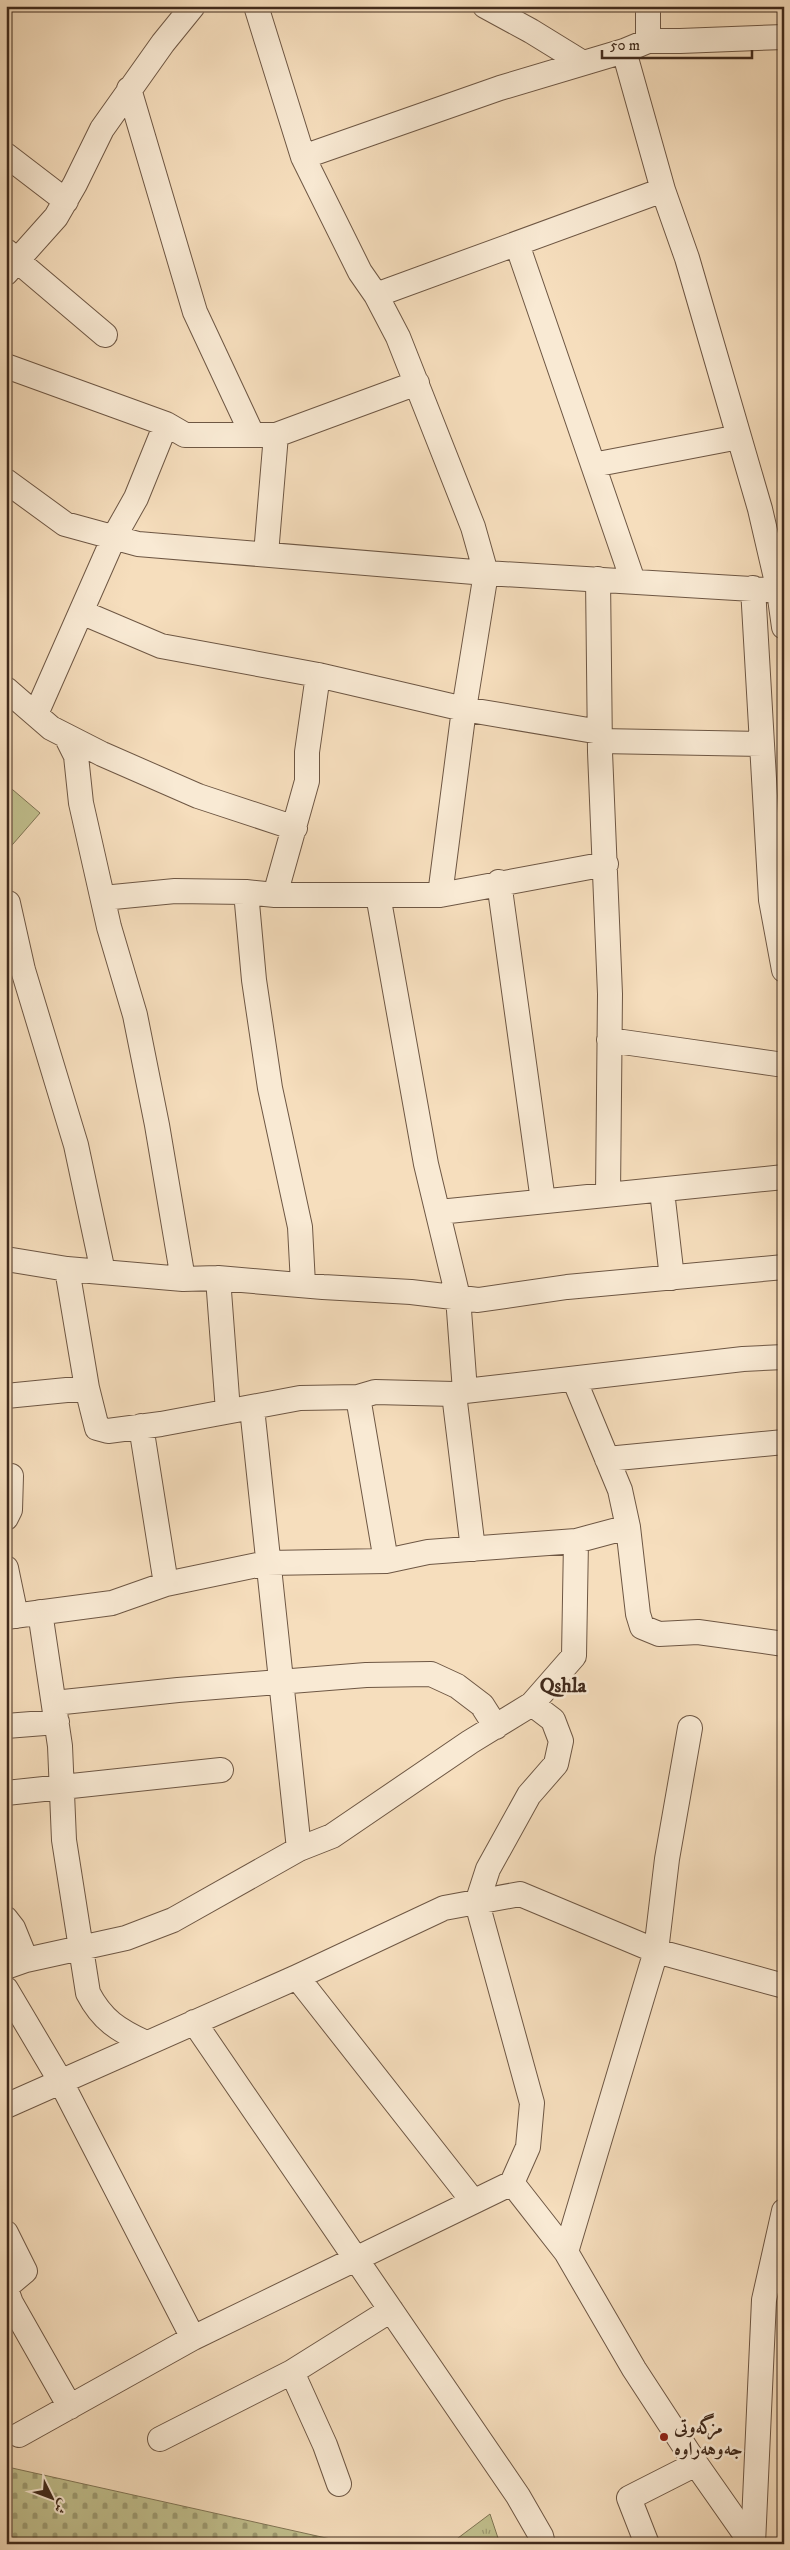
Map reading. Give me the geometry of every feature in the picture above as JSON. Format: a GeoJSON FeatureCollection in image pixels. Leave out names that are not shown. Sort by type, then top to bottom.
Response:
{"type":"FeatureCollection","features":[{"type":"Feature","properties":{"kind":"street"},"geometry":{"type":"LineString","coordinates":[[105,335],[10,262],[44,232],[66,201],[94,143],[129,89],[193,6]]}},
{"type":"Feature","properties":{"kind":"street"},"geometry":{"type":"LineString","coordinates":[[256,6],[303,157],[360,272],[376,295],[398,337],[473,527],[486,573],[464,709],[440,894]]}},
{"type":"Feature","properties":{"kind":"street"},"geometry":{"type":"LineString","coordinates":[[648,6],[648,40]]}},
{"type":"Feature","properties":{"kind":"street"},"geometry":{"type":"LineString","coordinates":[[495,9],[582,63]]}},
{"type":"Feature","properties":{"kind":"street"},"geometry":{"type":"LineString","coordinates":[[303,157],[500,88],[624,51],[648,40],[680,42],[784,37]]}},
{"type":"Feature","properties":{"kind":"street"},"geometry":{"type":"LineString","coordinates":[[624,51],[663,190],[687,258],[760,509],[781,591],[784,627]]}},
{"type":"Feature","properties":{"kind":"street"},"geometry":{"type":"LineString","coordinates":[[129,89],[195,312],[252,434]]}},
{"type":"Feature","properties":{"kind":"street"},"geometry":{"type":"LineString","coordinates":[[6,155],[66,201]]}},
{"type":"Feature","properties":{"kind":"street"},"geometry":{"type":"LineString","coordinates":[[376,295],[663,190]]}},
{"type":"Feature","properties":{"kind":"street"},"geometry":{"type":"LineString","coordinates":[[517,244],[633,581]]}},
{"type":"Feature","properties":{"kind":"street"},"geometry":{"type":"LineString","coordinates":[[6,366],[166,424],[185,435],[276,434],[417,383]]}},
{"type":"Feature","properties":{"kind":"street"},"geometry":{"type":"LineString","coordinates":[[36,714],[114,538],[136,498],[166,424]]}},
{"type":"Feature","properties":{"kind":"street"},"geometry":{"type":"LineString","coordinates":[[266,554],[276,434]]}},
{"type":"Feature","properties":{"kind":"street"},"geometry":{"type":"LineString","coordinates":[[593,465],[739,437]]}},
{"type":"Feature","properties":{"kind":"street"},"geometry":{"type":"LineString","coordinates":[[9,490],[65,524],[138,544],[486,573],[781,591]]}},
{"type":"Feature","properties":{"kind":"street"},"geometry":{"type":"LineString","coordinates":[[598,579],[600,736],[606,864],[609,1040],[608,1194]]}},
{"type":"Feature","properties":{"kind":"street"},"geometry":{"type":"LineString","coordinates":[[753,588],[771,900],[784,970]]}},
{"type":"Feature","properties":{"kind":"street"},"geometry":{"type":"LineString","coordinates":[[81,612],[161,646],[318,675],[464,709],[600,736],[762,744]]}},
{"type":"Feature","properties":{"kind":"street"},"geometry":{"type":"LineString","coordinates":[[275,895],[307,781],[307,752],[318,675]]}},
{"type":"Feature","properties":{"kind":"street"},"geometry":{"type":"LineString","coordinates":[[6,689],[51,728],[102,754],[198,796],[295,828]]}},
{"type":"Feature","properties":{"kind":"street"},"geometry":{"type":"LineString","coordinates":[[66,736],[76,756],[81,803],[108,927],[135,1015],[157,1125],[183,1279]]}},
{"type":"Feature","properties":{"kind":"street"},"geometry":{"type":"LineString","coordinates":[[103,898],[175,891],[246,892],[275,895],[440,894],[606,864]]}},
{"type":"Feature","properties":{"kind":"street"},"geometry":{"type":"LineString","coordinates":[[499,882],[543,1201]]}},
{"type":"Feature","properties":{"kind":"street"},"geometry":{"type":"LineString","coordinates":[[246,892],[254,980],[270,1088],[300,1228],[302,1284]]}},
{"type":"Feature","properties":{"kind":"street"},"geometry":{"type":"LineString","coordinates":[[378,895],[426,1164],[458,1297],[460,1393],[472,1549]]}},
{"type":"Feature","properties":{"kind":"street"},"geometry":{"type":"LineString","coordinates":[[8,903],[14,978],[76,1145],[103,1272]]}},
{"type":"Feature","properties":{"kind":"street"},"geometry":{"type":"LineString","coordinates":[[609,1040],[784,1065]]}},
{"type":"Feature","properties":{"kind":"street"},"geometry":{"type":"LineString","coordinates":[[439,1212],[608,1194],[662,1191],[784,1177]]}},
{"type":"Feature","properties":{"kind":"street"},"geometry":{"type":"LineString","coordinates":[[662,1191],[672,1278]]}},
{"type":"Feature","properties":{"kind":"street"},"geometry":{"type":"LineString","coordinates":[[6,1259],[67,1269],[183,1279],[218,1278],[302,1284],[478,1300],[567,1287],[784,1267]]}},
{"type":"Feature","properties":{"kind":"street"},"geometry":{"type":"LineString","coordinates":[[67,1269],[87,1388],[97,1428],[108,1431],[161,1424],[300,1398],[358,1397],[374,1392],[460,1393],[743,1359],[784,1357]]}},
{"type":"Feature","properties":{"kind":"street"},"geometry":{"type":"LineString","coordinates":[[218,1278],[228,1411]]}},
{"type":"Feature","properties":{"kind":"street"},"geometry":{"type":"LineString","coordinates":[[574,1379],[620,1490],[628,1527],[638,1614],[642,1627],[660,1634],[698,1632],[784,1644]]}},
{"type":"Feature","properties":{"kind":"street"},"geometry":{"type":"LineString","coordinates":[[6,1396],[87,1388]]}},
{"type":"Feature","properties":{"kind":"street"},"geometry":{"type":"LineString","coordinates":[[358,1397],[386,1561]]}},
{"type":"Feature","properties":{"kind":"street"},"geometry":{"type":"LineString","coordinates":[[252,1408],[267,1563],[282,1683],[299,1849]]}},
{"type":"Feature","properties":{"kind":"street"},"geometry":{"type":"LineString","coordinates":[[141,1426],[166,1584]]}},
{"type":"Feature","properties":{"kind":"street"},"geometry":{"type":"LineString","coordinates":[[607,1459],[784,1442]]}},
{"type":"Feature","properties":{"kind":"street"},"geometry":{"type":"LineString","coordinates":[[6,1518],[10,1510],[11,1476]]}},
{"type":"Feature","properties":{"kind":"street"},"geometry":{"type":"LineString","coordinates":[[6,1568],[11,1616],[112,1604],[166,1584],[267,1563],[386,1561],[428,1552],[576,1541],[628,1527]]}},
{"type":"Feature","properties":{"kind":"street"},"geometry":{"type":"LineString","coordinates":[[6,1919],[13,1928],[16,1964],[126,1938],[173,1920],[299,1849],[332,1836],[532,1704],[574,1656],[576,1541]]}},
{"type":"Feature","properties":{"kind":"street"},"geometry":{"type":"LineString","coordinates":[[40,1612],[55,1713],[62,1787],[64,1840],[88,1993],[97,2011],[129,2035],[146,2043]]}},
{"type":"Feature","properties":{"kind":"street"},"geometry":{"type":"LineString","coordinates":[[6,1726],[55,1713],[178,1690],[366,1675],[431,1674],[457,1686],[482,1705],[496,1727]]}},
{"type":"Feature","properties":{"kind":"street"},"geometry":{"type":"LineString","coordinates":[[19,2435],[193,2338],[473,2201],[512,2184],[528,2147],[532,2103],[477,1903],[488,1869],[525,1803],[556,1764],[561,1741],[553,1720],[532,1704]]}},
{"type":"Feature","properties":{"kind":"street"},"geometry":{"type":"LineString","coordinates":[[566,2252],[656,1950],[667,1859],[690,1728]]}},
{"type":"Feature","properties":{"kind":"street"},"geometry":{"type":"LineString","coordinates":[[6,1793],[221,1770]]}},
{"type":"Feature","properties":{"kind":"street"},"geometry":{"type":"LineString","coordinates":[[6,2106],[297,1977],[444,1908],[520,1894],[656,1950],[784,1986]]}},
{"type":"Feature","properties":{"kind":"street"},"geometry":{"type":"LineString","coordinates":[[297,1977],[473,2201]]}},
{"type":"Feature","properties":{"kind":"street"},"geometry":{"type":"LineString","coordinates":[[6,1989],[61,2082],[193,2338]]}},
{"type":"Feature","properties":{"kind":"street"},"geometry":{"type":"LineString","coordinates":[[194,2022],[518,2496],[541,2536],[543,2544]]}},
{"type":"Feature","properties":{"kind":"street"},"geometry":{"type":"LineString","coordinates":[[512,2184],[566,2252],[634,2369],[696,2464],[753,2544]]}},
{"type":"Feature","properties":{"kind":"street"},"geometry":{"type":"LineString","coordinates":[[753,2544],[764,2300],[784,2211]]}},
{"type":"Feature","properties":{"kind":"street"},"geometry":{"type":"LineString","coordinates":[[6,2233],[25,2271],[6,2288],[11,2304],[70,2407]]}},
{"type":"Feature","properties":{"kind":"street"},"geometry":{"type":"LineString","coordinates":[[160,2439],[292,2372],[391,2310]]}},
{"type":"Feature","properties":{"kind":"street"},"geometry":{"type":"LineString","coordinates":[[292,2372],[325,2445],[339,2484]]}},
{"type":"Feature","properties":{"kind":"street"},"geometry":{"type":"LineString","coordinates":[[647,2544],[629,2498],[696,2464]]}},
{"type":"Feature","properties":{"kind":"green space"},"geometry":{"type":"Polygon","coordinates":[[[6,784],[40,813],[6,852],[6,784]]]}},
{"type":"Feature","properties":{"kind":"green space"},"geometry":{"type":"Polygon","coordinates":[[[6,2465],[12,2468],[353,2544],[6,2544],[6,2465]]]}},
{"type":"Feature","properties":{"kind":"green space"},"geometry":{"type":"Polygon","coordinates":[[[490,2514],[500,2544],[450,2544],[490,2514]]]}},
{"type":"Feature","properties":{"kind":"place","name":"مزگه‌وتی جه‌وهه‌راوه"},"geometry":{"type":"Point","coordinates":[664,2437]}},
{"type":"Feature","properties":{"kind":"district","name":"Qshla"},"geometry":{"type":"Point","coordinates":[563,1685]}}]}
